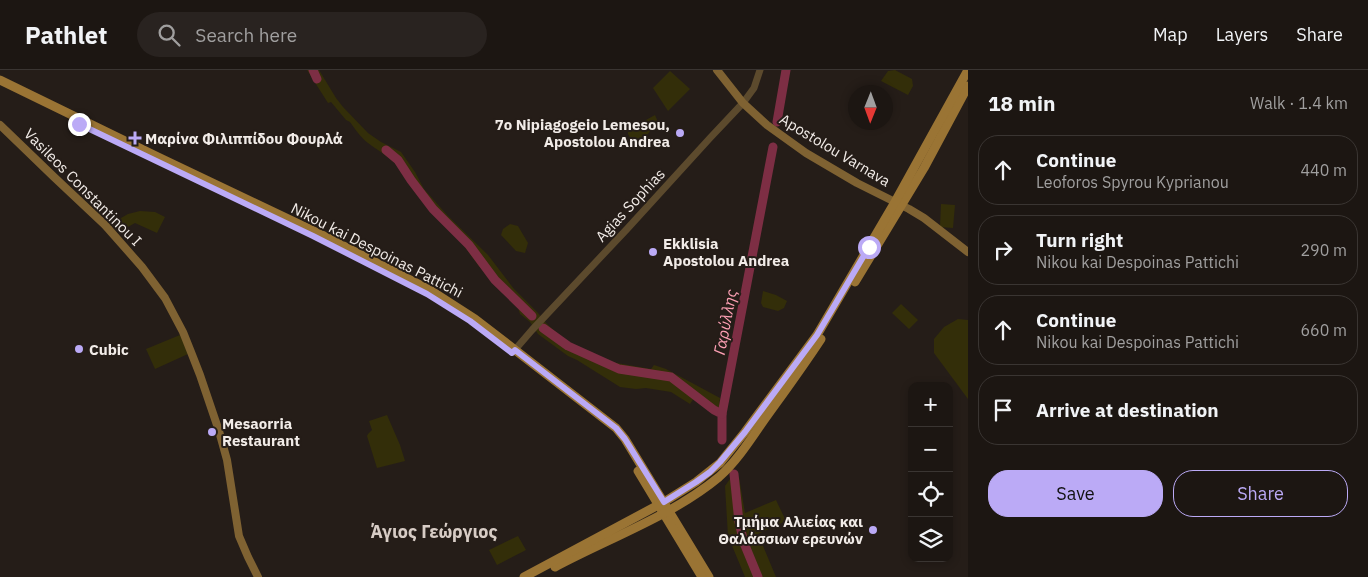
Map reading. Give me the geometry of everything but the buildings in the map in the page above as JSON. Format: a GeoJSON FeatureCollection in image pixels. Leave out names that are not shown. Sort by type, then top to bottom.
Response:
{"type":"FeatureCollection","features":[{"type":"Feature","properties":{"kind":"main road","name":"Apostolou Varnava"},"geometry":{"type":"LineString","coordinates":[[717,70],[743,103],[767,126],[806,153],[857,183],[924,218],[968,252]]}},
{"type":"Feature","properties":{"kind":"main road"},"geometry":{"type":"LineString","coordinates":[[537,577],[663,507],[710,472],[720,462],[745,432],[817,335],[898,203],[968,70]]}},
{"type":"Feature","properties":{"kind":"main road","name":"Nikou kai Despoinas Pattichi"},"geometry":{"type":"LineString","coordinates":[[0,80],[322,235],[422,286],[447,306]]}},
{"type":"Feature","properties":{"kind":"main road","name":"Nikou kai Despoinas Pattichi"},"geometry":{"type":"LineString","coordinates":[[0,86],[313,236],[447,306],[514,351],[616,428],[625,439],[702,577]]}},
{"type":"Feature","properties":{"kind":"main road"},"geometry":{"type":"LineString","coordinates":[[898,203],[924,168],[968,86]]}},
{"type":"Feature","properties":{"kind":"main road","name":"Vasileos Constantinou I"},"geometry":{"type":"LineString","coordinates":[[0,125],[105,225],[142,267],[165,298],[183,332],[220,431],[227,460],[239,536],[258,577]]}},
{"type":"Feature","properties":{"kind":"main road","name":"Nikou kai Despoinas Pattichi"},"geometry":{"type":"LineString","coordinates":[[514,351],[610,430],[620,441],[709,577]]}},
{"type":"Feature","properties":{"kind":"main road"},"geometry":{"type":"LineString","coordinates":[[524,577],[663,507]]}},
{"type":"Feature","properties":{"kind":"street","name":"Agias Sophias"},"geometry":{"type":"LineString","coordinates":[[514,351],[743,103],[754,88],[760,70]]}},
{"type":"Feature","properties":{"kind":"shaded area"},"geometry":{"type":"Polygon","coordinates":[[[307,70],[319,70],[343,107],[368,133],[401,152],[424,189],[448,216],[488,255],[514,289],[569,344],[611,362],[651,369],[654,365],[666,369],[720,398],[718,414],[694,398],[690,404],[671,392],[646,388],[620,387],[568,356],[538,334],[530,322],[520,314],[518,308],[478,265],[462,243],[411,184],[403,171],[365,141],[331,102],[328,103],[307,70]]]}},
{"type":"Feature","properties":{"kind":"shaded area"},"geometry":{"type":"Polygon","coordinates":[[[895,70],[912,79],[913,86],[908,95],[893,87],[893,85],[881,81],[888,71],[895,70]]]}},
{"type":"Feature","properties":{"kind":"shaded area"},"geometry":{"type":"Polygon","coordinates":[[[670,71],[690,89],[668,111],[653,88],[670,71]]]}},
{"type":"Feature","properties":{"kind":"shaded area"},"geometry":{"type":"Polygon","coordinates":[[[655,115],[658,122],[641,142],[638,144],[633,143],[628,130],[655,115]]]}},
{"type":"Feature","properties":{"kind":"shaded area"},"geometry":{"type":"Polygon","coordinates":[[[941,204],[955,205],[953,228],[940,227],[941,204]]]}},
{"type":"Feature","properties":{"kind":"shaded area"},"geometry":{"type":"Polygon","coordinates":[[[140,211],[155,212],[165,217],[157,233],[135,223],[119,232],[114,227],[114,222],[128,214],[140,211]]]}},
{"type":"Feature","properties":{"kind":"shaded area"},"geometry":{"type":"Polygon","coordinates":[[[510,224],[518,226],[528,243],[525,253],[516,251],[501,235],[503,229],[510,224]]]}},
{"type":"Feature","properties":{"kind":"shaded area"},"geometry":{"type":"Polygon","coordinates":[[[763,291],[787,301],[784,308],[778,311],[763,307],[761,303],[763,291]]]}},
{"type":"Feature","properties":{"kind":"shaded area"},"geometry":{"type":"Polygon","coordinates":[[[901,304],[918,320],[909,329],[892,313],[901,304]]]}},
{"type":"Feature","properties":{"kind":"shaded area"},"geometry":{"type":"Polygon","coordinates":[[[958,319],[968,320],[968,399],[934,353],[934,339],[944,327],[958,319]]]}},
{"type":"Feature","properties":{"kind":"shaded area"},"geometry":{"type":"Polygon","coordinates":[[[180,335],[188,354],[155,369],[146,349],[180,335]]]}},
{"type":"Feature","properties":{"kind":"shaded area"},"geometry":{"type":"Polygon","coordinates":[[[387,415],[405,461],[377,468],[367,436],[372,430],[369,421],[387,415]]]}},
{"type":"Feature","properties":{"kind":"shaded area"},"geometry":{"type":"Polygon","coordinates":[[[732,476],[739,477],[745,513],[776,500],[786,521],[758,534],[776,577],[745,577],[728,536],[725,486],[732,476]]]}},
{"type":"Feature","properties":{"kind":"shaded area"},"geometry":{"type":"Polygon","coordinates":[[[518,536],[526,550],[497,565],[489,550],[518,536]]]}},
{"type":"Feature","properties":{"kind":"waterway","name":"Γαρύλλης"},"geometry":{"type":"LineString","coordinates":[[313,70],[317,79]]}},
{"type":"Feature","properties":{"kind":"waterway","name":"Γαρύλλης"},"geometry":{"type":"LineString","coordinates":[[777,122],[786,70]]}},
{"type":"Feature","properties":{"kind":"waterway","name":"Γαρύλλης"},"geometry":{"type":"LineString","coordinates":[[722,414],[773,147]]}},
{"type":"Feature","properties":{"kind":"waterway","name":"Γαρύλλης"},"geometry":{"type":"LineString","coordinates":[[386,150],[398,160],[433,209],[469,245],[495,280],[532,316]]}},
{"type":"Feature","properties":{"kind":"waterway","name":"Γαρύλλης"},"geometry":{"type":"LineString","coordinates":[[543,328],[568,346],[619,369],[671,377],[722,414],[722,440]]}},
{"type":"Feature","properties":{"kind":"waterway","name":"Γαρύλλης"},"geometry":{"type":"LineString","coordinates":[[734,474],[739,522],[744,543],[758,577]]}},
{"type":"Feature","properties":{"kind":"place","name":"7o Nipiagogeio Lemesou, Apostolou Andrea"},"geometry":{"type":"Point","coordinates":[680,133]}},
{"type":"Feature","properties":{"kind":"place","name":"Μαρίνα Φιλιππίδου Φουρλά"},"geometry":{"type":"Point","coordinates":[135,138]}},
{"type":"Feature","properties":{"kind":"place","name":"Ekklisia Apostolou Andrea"},"geometry":{"type":"Point","coordinates":[653,252]}},
{"type":"Feature","properties":{"kind":"place","name":"Cubic"},"geometry":{"type":"Point","coordinates":[79,349]}},
{"type":"Feature","properties":{"kind":"place","name":"Mesaorria Restaurant"},"geometry":{"type":"Point","coordinates":[212,432]}},
{"type":"Feature","properties":{"kind":"place","name":"Τμήμα Αλιείας και Θαλάσσιων ερευνών"},"geometry":{"type":"Point","coordinates":[873,530]}},
{"type":"Feature","properties":{"kind":"district","name":"Άγιος Γεώργιος"},"geometry":{"type":"Point","coordinates":[434,531]}},
{"type":"Feature","properties":{"kind":"route"},"geometry":{"type":"LineString","coordinates":[[79,124],[313,236],[427,294],[470,321],[512,353],[515,350],[616,428],[625,439],[664,502],[710,472],[745,432],[817,335],[869,247]]}}]}
